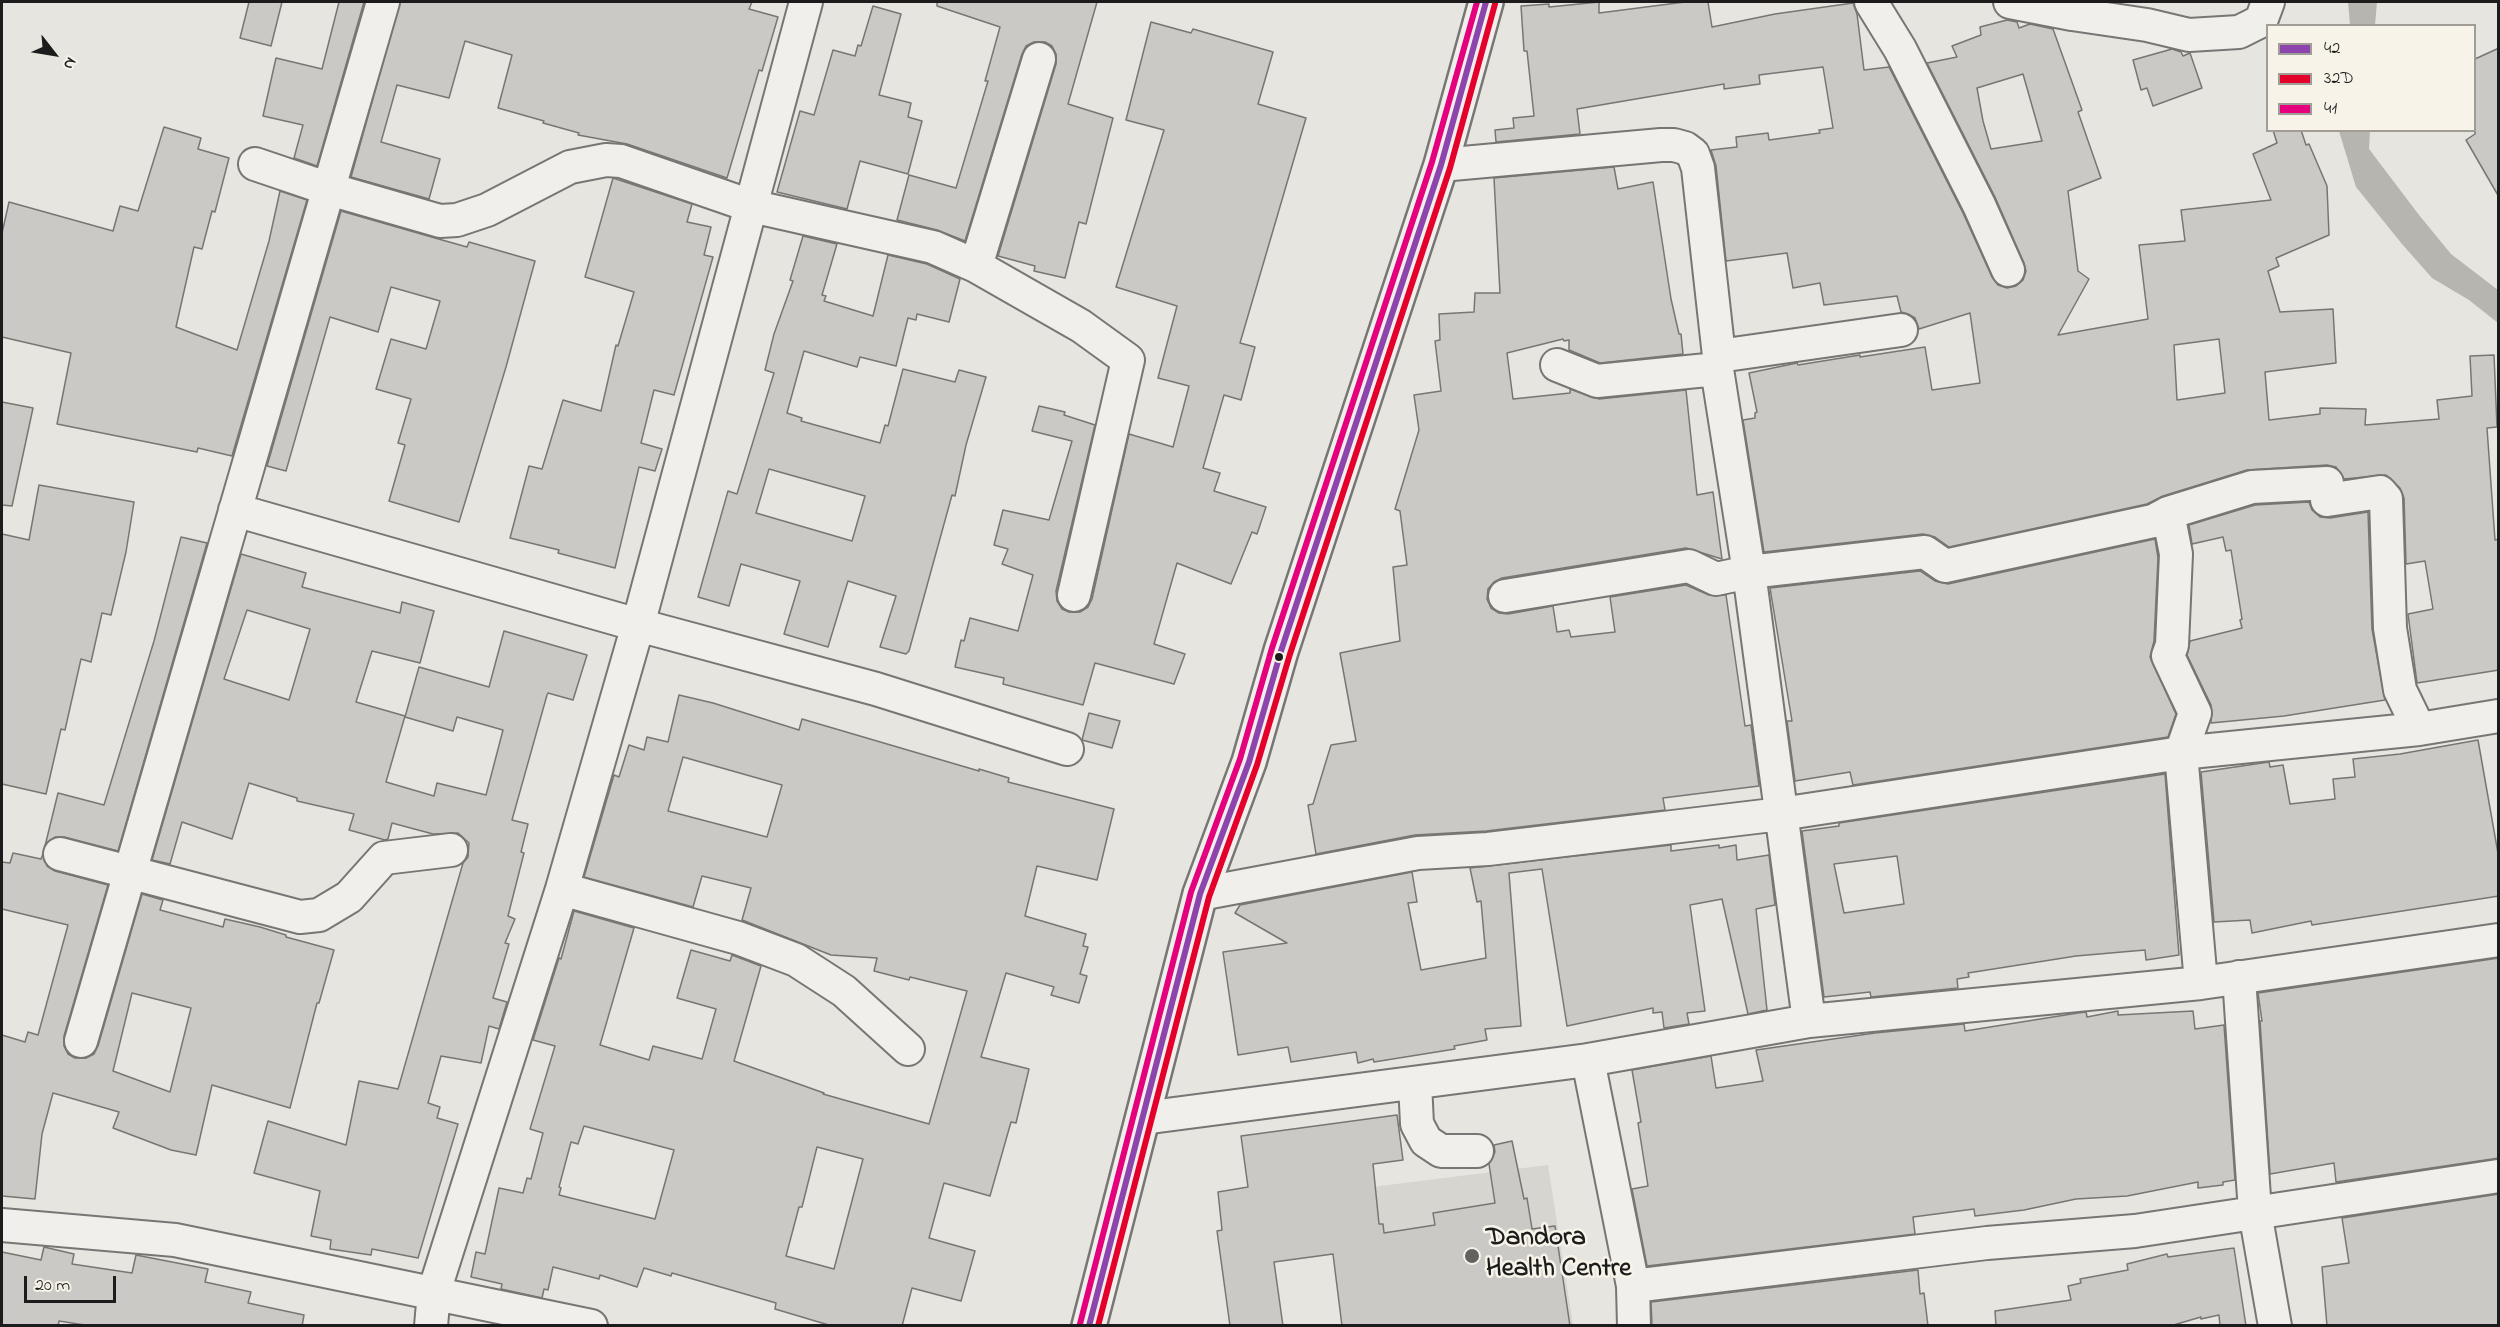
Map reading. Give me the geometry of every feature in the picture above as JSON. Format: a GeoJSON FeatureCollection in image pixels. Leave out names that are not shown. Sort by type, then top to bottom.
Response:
{"type":"FeatureCollection","features":[{"type":"Feature","properties":{"kind":"main road"},"geometry":{"type":"LineString","coordinates":[[1089,1326],[1200,894],[1250,762],[1281,651],[1441,165],[1486,2]]}},
{"type":"Feature","properties":{"kind":"street"},"geometry":{"type":"LineString","coordinates":[[81,1041],[383,2]]}},
{"type":"Feature","properties":{"kind":"street"},"geometry":{"type":"LineString","coordinates":[[431,1326],[434,1292],[562,889],[638,625],[806,2]]}},
{"type":"Feature","properties":{"kind":"street"},"geometry":{"type":"LineString","coordinates":[[1871,2],[1900,49],[1979,205],[2008,270]]}},
{"type":"Feature","properties":{"kind":"street"},"geometry":{"type":"LineString","coordinates":[[2010,2],[2074,8],[2189,34],[2239,32],[2261,21],[2268,2]]}},
{"type":"Feature","properties":{"kind":"street"},"geometry":{"type":"LineString","coordinates":[[976,266],[1039,59]]}},
{"type":"Feature","properties":{"kind":"street"},"geometry":{"type":"LineString","coordinates":[[1441,165],[1661,145],[1685,148],[1693,154],[1698,168],[1718,363],[1749,573],[1809,1021]]}},
{"type":"Feature","properties":{"kind":"street"},"geometry":{"type":"LineString","coordinates":[[255,164],[328,189],[440,221],[457,220],[487,210],[570,167],[606,160],[621,161],[751,206],[933,247],[976,266],[1081,326],[1128,360],[1074,595]]}},
{"type":"Feature","properties":{"kind":"street"},"geometry":{"type":"LineString","coordinates":[[1557,365],[1597,381],[1718,363],[1901,330]]}},
{"type":"Feature","properties":{"kind":"street"},"geometry":{"type":"LineString","coordinates":[[1505,596],[1689,566],[1716,579],[1925,552],[1945,566],[2112,532],[2153,521],[2168,513],[2252,487],[2327,483],[2327,500],[2380,492],[2386,499],[2392,638],[2400,690],[2419,729]]}},
{"type":"Feature","properties":{"kind":"street"},"geometry":{"type":"LineString","coordinates":[[235,510],[638,625],[876,689],[1066,749]]}},
{"type":"Feature","properties":{"kind":"street"},"geometry":{"type":"LineString","coordinates":[[2168,513],[2176,554],[2172,645],[2168,656],[2195,713],[2181,753],[2201,983]]}},
{"type":"Feature","properties":{"kind":"street"},"geometry":{"type":"LineString","coordinates":[[1200,894],[1418,853],[1488,849],[1781,814],[2181,753],[2419,729],[2499,716]]}},
{"type":"Feature","properties":{"kind":"street"},"geometry":{"type":"LineString","coordinates":[[60,855],[300,916],[319,915],[349,897],[384,858],[450,850]]}},
{"type":"Feature","properties":{"kind":"street"},"geometry":{"type":"LineString","coordinates":[[562,889],[738,938],[796,960],[844,991],[908,1049]]}},
{"type":"Feature","properties":{"kind":"street"},"geometry":{"type":"LineString","coordinates":[[1143,1118],[1588,1060],[1809,1021],[2201,983],[2499,940]]}},
{"type":"Feature","properties":{"kind":"street"},"geometry":{"type":"LineString","coordinates":[[2239,977],[2255,1212],[2275,1326]]}},
{"type":"Feature","properties":{"kind":"street"},"geometry":{"type":"LineString","coordinates":[[1588,1060],[1633,1286],[1634,1326]]}},
{"type":"Feature","properties":{"kind":"street"},"geometry":{"type":"LineString","coordinates":[[1415,1083],[1417,1124],[1426,1141],[1441,1151],[1477,1151]]}},
{"type":"Feature","properties":{"kind":"street"},"geometry":{"type":"LineString","coordinates":[[1633,1286],[1987,1243],[2135,1231],[2499,1176]]}},
{"type":"Feature","properties":{"kind":"street"},"geometry":{"type":"LineString","coordinates":[[2,1225],[175,1240],[591,1326]]}},
{"type":"Feature","properties":{"kind":"shaded area"},"geometry":{"type":"Polygon","coordinates":[[[2348,2],[2377,2],[2375,24],[2350,24],[2348,2]]]}},
{"type":"Feature","properties":{"kind":"shaded area"},"geometry":{"type":"Polygon","coordinates":[[[2339,132],[2370,132],[2369,149],[2419,215],[2451,254],[2498,290],[2498,323],[2469,300],[2432,278],[2356,187],[2339,132]]]}},
{"type":"Feature","properties":{"kind":"shaded area","name":"Dandora Health Centre"},"geometry":{"type":"Polygon","coordinates":[[[1548,1165],[1573,1325],[1393,1325],[1372,1187],[1548,1165]]]}},
{"type":"Feature","properties":{"kind":"building"},"geometry":{"type":"Polygon","coordinates":[[[249,2],[282,2],[271,46],[240,38],[249,2]]]}},
{"type":"Feature","properties":{"kind":"building"},"geometry":{"type":"Polygon","coordinates":[[[339,2],[364,2],[317,166],[294,158],[303,125],[263,116],[276,58],[322,69],[339,2]]]}},
{"type":"Feature","properties":{"kind":"building"},"geometry":{"type":"Polygon","coordinates":[[[400,2],[752,2],[749,9],[778,17],[762,71],[759,70],[727,178],[627,144],[578,135],[579,133],[543,123],[544,121],[498,108],[512,55],[465,41],[449,98],[397,85],[381,142],[440,159],[429,199],[351,177],[400,2]]]}},
{"type":"Feature","properties":{"kind":"building"},"geometry":{"type":"Polygon","coordinates":[[[937,2],[1097,2],[1068,104],[1113,118],[1086,224],[1079,222],[1065,278],[1034,271],[1035,266],[998,256],[1056,64],[1056,54],[1052,46],[1045,42],[1034,42],[1026,46],[1022,54],[965,241],[937,230],[897,220],[909,175],[956,188],[988,81],[985,81],[1000,27],[937,6],[937,2]]]}},
{"type":"Feature","properties":{"kind":"building"},"geometry":{"type":"Polygon","coordinates":[[[1599,2],[1599,13],[1685,2],[1708,2],[1712,27],[1775,14],[1853,3],[1857,14],[1864,70],[1889,67],[1963,213],[1992,277],[1998,285],[2007,288],[2016,286],[2023,280],[2026,271],[2024,263],[1995,197],[1927,63],[1957,57],[1952,46],[1981,35],[1980,27],[2007,20],[2017,22],[2019,28],[2030,24],[2053,29],[2082,110],[2078,112],[2101,178],[2068,191],[2078,271],[2089,279],[2058,335],[2148,319],[2139,245],[2185,241],[2181,210],[2271,200],[2253,154],[2277,143],[2274,132],[2302,132],[2327,186],[2329,235],[2276,258],[2279,266],[2268,271],[2280,312],[2333,309],[2336,363],[2265,372],[2269,420],[2320,414],[2320,408],[2366,409],[2365,425],[2439,419],[2437,400],[2472,396],[2470,356],[2494,355],[2497,427],[2487,428],[2495,540],[2499,539],[2499,670],[2417,683],[2408,614],[2433,609],[2425,561],[2406,564],[2404,498],[2400,488],[2386,475],[2344,479],[2336,467],[2327,465],[2247,470],[2163,496],[2147,504],[1949,547],[1935,537],[1923,534],[1764,552],[1743,420],[1755,418],[1757,412],[1749,373],[1797,363],[1798,365],[1925,347],[1932,390],[1980,383],[1970,313],[1919,329],[1915,318],[1901,312],[1897,296],[1824,305],[1820,283],[1793,288],[1787,253],[1726,261],[1716,166],[1711,150],[1737,147],[1736,137],[1768,133],[1769,140],[1820,133],[1819,130],[1833,128],[1823,67],[1759,75],[1760,84],[1724,89],[1724,84],[1577,109],[1580,134],[1496,142],[1495,130],[1514,128],[1513,118],[1534,116],[1527,51],[1524,51],[1521,6],[1549,4],[1549,7],[1599,2]],[[2023,74],[1977,88],[1991,149],[2042,141],[2023,74]],[[2219,339],[2174,345],[2177,400],[2225,393],[2219,339]]]}},
{"type":"Feature","properties":{"kind":"building"},"geometry":{"type":"Polygon","coordinates":[[[873,6],[901,14],[879,95],[911,103],[908,117],[922,121],[908,174],[860,161],[847,209],[777,192],[800,111],[814,115],[833,50],[855,56],[858,45],[861,46],[873,6]]]}},
{"type":"Feature","properties":{"kind":"building"},"geometry":{"type":"Polygon","coordinates":[[[1151,22],[1191,33],[1193,29],[1273,52],[1258,104],[1306,118],[1240,343],[1255,347],[1241,400],[1224,395],[1203,468],[1220,473],[1214,491],[1266,507],[1257,534],[1252,532],[1231,584],[1177,563],[1154,644],[1185,654],[1174,684],[1095,663],[1083,705],[1003,684],[1004,678],[955,667],[961,640],[964,641],[970,618],[1018,631],[1033,575],[1002,564],[1008,549],[994,545],[1003,510],[1049,520],[1072,441],[1032,431],[1039,406],[1065,412],[1064,415],[1095,425],[1056,591],[1057,601],[1062,609],[1069,612],[1080,612],[1088,607],[1092,599],[1129,434],[1173,447],[1189,386],[1158,378],[1177,306],[1116,287],[1164,130],[1126,120],[1151,22]]]}},
{"type":"Feature","properties":{"kind":"building"},"geometry":{"type":"Polygon","coordinates":[[[2499,48],[2499,197],[2466,140],[2476,132],[2476,59],[2499,48]]]}},
{"type":"Feature","properties":{"kind":"building"},"geometry":{"type":"Polygon","coordinates":[[[2172,49],[2181,52],[2183,56],[2190,53],[2202,88],[2153,106],[2147,88],[2141,90],[2133,60],[2172,49]]]}},
{"type":"Feature","properties":{"kind":"building"},"geometry":{"type":"Polygon","coordinates":[[[164,127],[201,138],[198,149],[229,158],[215,212],[212,211],[202,249],[194,247],[176,327],[237,350],[269,241],[280,191],[307,200],[232,456],[198,448],[197,452],[57,424],[71,353],[2,337],[2,233],[9,202],[113,231],[120,206],[138,211],[164,127]]]}},
{"type":"Feature","properties":{"kind":"building"},"geometry":{"type":"Polygon","coordinates":[[[1614,167],[1618,189],[1653,182],[1671,299],[1679,334],[1681,334],[1683,354],[1600,363],[1569,350],[1569,340],[1564,341],[1563,339],[1507,353],[1513,399],[1570,393],[1570,389],[1599,399],[1686,390],[1697,495],[1713,492],[1722,559],[1686,548],[1502,578],[1488,589],[1487,599],[1491,608],[1499,613],[1508,614],[1553,606],[1557,632],[1569,630],[1571,637],[1615,632],[1610,597],[1686,585],[1709,595],[1726,595],[1745,726],[1751,725],[1759,786],[1663,798],[1665,810],[1486,831],[1415,835],[1316,854],[1308,805],[1313,804],[1331,745],[1356,741],[1340,653],[1400,641],[1393,567],[1407,565],[1400,511],[1395,509],[1419,430],[1414,395],[1441,391],[1435,341],[1440,340],[1439,314],[1474,312],[1475,293],[1500,293],[1494,178],[1614,167]]]}},
{"type":"Feature","properties":{"kind":"building"},"geometry":{"type":"Polygon","coordinates":[[[613,178],[692,204],[687,222],[711,227],[704,255],[713,257],[674,395],[654,390],[641,443],[662,449],[655,471],[639,467],[615,568],[558,553],[559,550],[510,538],[529,466],[542,469],[563,400],[601,411],[616,345],[618,346],[634,292],[585,277],[613,178]]]}},
{"type":"Feature","properties":{"kind":"building"},"geometry":{"type":"Polygon","coordinates":[[[341,211],[467,247],[469,242],[535,261],[459,522],[389,501],[405,445],[398,443],[411,399],[376,389],[391,339],[426,349],[440,301],[391,287],[378,332],[330,317],[286,471],[267,466],[341,211]]]}},
{"type":"Feature","properties":{"kind":"building"},"geometry":{"type":"Polygon","coordinates":[[[803,236],[837,244],[822,295],[826,296],[824,301],[873,316],[888,255],[927,264],[960,279],[949,322],[917,314],[916,320],[908,318],[896,366],[860,357],[857,367],[804,351],[787,413],[802,418],[801,421],[880,443],[885,425],[888,426],[903,369],[955,382],[959,370],[986,377],[966,445],[955,496],[952,495],[909,651],[906,654],[880,647],[896,596],[848,581],[828,647],[784,634],[800,581],[741,564],[729,606],[698,597],[728,491],[737,494],[774,373],[765,370],[774,334],[793,281],[790,280],[803,236]],[[769,469],[756,513],[852,541],[865,496],[769,469]]]}},
{"type":"Feature","properties":{"kind":"building"},"geometry":{"type":"Polygon","coordinates":[[[2,402],[33,408],[12,506],[2,505],[2,402]]]}},
{"type":"Feature","properties":{"kind":"building"},"geometry":{"type":"Polygon","coordinates":[[[39,485],[134,502],[126,552],[111,615],[102,613],[91,662],[81,659],[65,730],[61,729],[46,794],[2,784],[2,534],[29,540],[39,485]]]}},
{"type":"Feature","properties":{"kind":"building"},"geometry":{"type":"Polygon","coordinates":[[[2309,502],[2312,510],[2320,517],[2330,518],[2368,512],[2372,629],[2385,700],[2284,716],[2211,723],[2211,705],[2187,655],[2190,641],[2242,628],[2240,620],[2242,619],[2231,550],[2226,551],[2223,537],[2192,544],[2189,525],[2255,505],[2309,502]]]}},
{"type":"Feature","properties":{"kind":"building"},"geometry":{"type":"Polygon","coordinates":[[[181,537],[207,543],[118,851],[64,837],[55,837],[45,846],[58,793],[104,805],[154,641],[181,537]]]}},
{"type":"Feature","properties":{"kind":"building"},"geometry":{"type":"Polygon","coordinates":[[[2155,539],[2158,558],[2154,641],[2150,657],[2176,714],[2168,737],[1853,785],[1850,772],[1795,781],[1787,721],[1792,721],[1770,588],[1920,571],[1935,581],[1948,584],[2155,539]]]}},
{"type":"Feature","properties":{"kind":"building"},"geometry":{"type":"Polygon","coordinates":[[[241,554],[306,573],[302,587],[400,613],[402,602],[434,611],[420,663],[372,651],[356,702],[405,716],[386,782],[434,796],[437,783],[486,795],[503,730],[457,717],[453,731],[405,717],[419,667],[489,687],[504,631],[587,655],[573,700],[548,693],[547,695],[512,820],[528,824],[521,852],[524,853],[508,916],[515,919],[505,943],[509,944],[493,998],[507,1002],[499,1029],[489,1026],[481,1063],[441,1056],[428,1103],[440,1107],[437,1118],[458,1124],[418,1258],[372,1249],[371,1255],[330,1249],[331,1240],[311,1236],[320,1191],[254,1173],[268,1121],[346,1145],[359,1081],[398,1089],[463,863],[468,857],[469,843],[458,833],[433,834],[392,823],[388,839],[385,840],[349,830],[354,814],[297,801],[297,798],[249,783],[232,839],[182,822],[170,864],[152,860],[241,554]],[[247,610],[224,679],[289,700],[310,629],[247,610]]]}},
{"type":"Feature","properties":{"kind":"building"},"geometry":{"type":"Polygon","coordinates":[[[679,695],[713,703],[799,730],[802,719],[1009,778],[1008,782],[1114,809],[1097,880],[1037,866],[1025,916],[1086,934],[1083,946],[1088,947],[1080,974],[1087,976],[1079,1003],[1051,995],[1054,987],[1006,973],[981,1057],[1029,1069],[1016,1123],[1011,1122],[990,1196],[944,1183],[929,1238],[975,1251],[961,1301],[912,1288],[902,1326],[832,1326],[775,1309],[776,1303],[672,1273],[671,1276],[644,1268],[637,1287],[600,1275],[599,1279],[553,1267],[548,1290],[544,1289],[542,1298],[501,1289],[502,1284],[471,1277],[476,1252],[485,1254],[499,1188],[523,1193],[527,1178],[531,1179],[543,1133],[530,1129],[555,1046],[533,1040],[559,958],[561,959],[574,911],[634,928],[600,1045],[649,1060],[653,1046],[702,1059],[716,1009],[677,998],[691,950],[730,961],[732,955],[761,966],[734,1061],[823,1094],[929,1124],[967,991],[874,971],[877,958],[831,955],[742,920],[751,888],[702,876],[693,907],[584,877],[614,775],[619,777],[629,745],[644,750],[647,737],[668,742],[679,695]],[[683,757],[668,811],[767,837],[782,785],[683,757]],[[584,1126],[578,1144],[571,1142],[559,1195],[655,1219],[674,1150],[584,1126]],[[817,1147],[802,1207],[799,1207],[786,1256],[834,1269],[863,1159],[817,1147]]]}},
{"type":"Feature","properties":{"kind":"building"},"geometry":{"type":"Polygon","coordinates":[[[1089,713],[1120,721],[1112,748],[1082,740],[1089,713]]]}},
{"type":"Feature","properties":{"kind":"building"},"geometry":{"type":"Polygon","coordinates":[[[2478,740],[2499,859],[2499,896],[2312,925],[2311,921],[2252,933],[2250,920],[2214,922],[2201,772],[2269,762],[2270,767],[2283,765],[2290,804],[2335,799],[2333,779],[2355,777],[2353,759],[2400,754],[2478,740]]]}},
{"type":"Feature","properties":{"kind":"building"},"geometry":{"type":"Polygon","coordinates":[[[2165,774],[2179,955],[2146,960],[2145,950],[2076,956],[1968,973],[1969,977],[1957,979],[1958,988],[1871,997],[1870,992],[1824,997],[1802,831],[1839,826],[1839,823],[2165,774]],[[1897,856],[1834,864],[1844,913],[1904,904],[1897,856]]]}},
{"type":"Feature","properties":{"kind":"building"},"geometry":{"type":"Polygon","coordinates":[[[1671,845],[1671,851],[1736,845],[1737,860],[1769,855],[1775,905],[1756,909],[1767,1010],[1748,1014],[1722,899],[1690,905],[1705,1011],[1687,1013],[1689,1024],[1664,1028],[1662,1012],[1653,1013],[1653,1008],[1567,1026],[1542,869],[1509,873],[1521,1026],[1485,1029],[1487,1040],[1454,1046],[1455,1049],[1374,1062],[1373,1059],[1358,1063],[1356,1052],[1291,1062],[1288,1047],[1238,1055],[1223,952],[1287,943],[1235,913],[1240,905],[1412,872],[1417,902],[1408,903],[1421,970],[1486,958],[1481,901],[1477,902],[1470,868],[1671,845]]]}},
{"type":"Feature","properties":{"kind":"building"},"geometry":{"type":"Polygon","coordinates":[[[13,853],[41,859],[43,854],[47,866],[55,871],[108,885],[64,1036],[64,1046],[68,1054],[75,1058],[86,1058],[94,1054],[98,1046],[142,894],[163,900],[160,910],[223,927],[225,919],[260,927],[286,935],[286,937],[334,950],[319,1003],[317,1003],[290,1108],[212,1085],[196,1155],[171,1150],[113,1128],[119,1112],[53,1093],[42,1134],[35,1199],[2,1196],[2,1035],[25,1042],[28,1032],[38,1035],[68,925],[2,909],[2,862],[10,863],[13,853]],[[132,993],[113,1071],[170,1092],[191,1008],[132,993]]]}},
{"type":"Feature","properties":{"kind":"building"},"geometry":{"type":"Polygon","coordinates":[[[2499,958],[2499,1158],[2336,1182],[2334,1163],[2270,1174],[2260,1021],[2262,1021],[2258,993],[2499,958]]]}},
{"type":"Feature","properties":{"kind":"building"},"geometry":{"type":"Polygon","coordinates":[[[2118,1011],[2118,1015],[2193,1011],[2195,1029],[2224,1025],[2235,1180],[2223,1182],[2223,1185],[2198,1188],[2198,1182],[2127,1196],[2076,1199],[2024,1210],[1975,1216],[1974,1209],[1913,1217],[1915,1234],[1647,1266],[1632,1189],[1648,1186],[1638,1123],[1641,1122],[1632,1070],[1711,1056],[1716,1088],[1763,1081],[1756,1050],[1875,1033],[1964,1024],[1965,1031],[2078,1013],[2086,1012],[2087,1017],[2118,1011]]]}},
{"type":"Feature","properties":{"kind":"building"},"geometry":{"type":"Polygon","coordinates":[[[1397,1115],[1403,1160],[1373,1164],[1379,1224],[1383,1224],[1384,1233],[1435,1225],[1433,1213],[1495,1203],[1489,1164],[1495,1152],[1494,1145],[1512,1141],[1524,1199],[1527,1198],[1532,1229],[1555,1226],[1570,1326],[1342,1326],[1333,1254],[1274,1262],[1283,1326],[1230,1326],[1217,1231],[1222,1230],[1218,1192],[1248,1187],[1241,1136],[1397,1115]]]}},
{"type":"Feature","properties":{"kind":"building"},"geometry":{"type":"Polygon","coordinates":[[[2499,1194],[2499,1326],[2327,1326],[2322,1267],[2349,1263],[2342,1218],[2499,1194]]]}},
{"type":"Feature","properties":{"kind":"building"},"geometry":{"type":"Polygon","coordinates":[[[44,1247],[74,1254],[72,1264],[132,1273],[136,1255],[208,1269],[205,1282],[251,1292],[248,1303],[304,1315],[302,1326],[91,1326],[59,1321],[58,1326],[2,1326],[2,1252],[41,1260],[44,1247]]]}},
{"type":"Feature","properties":{"kind":"building"},"geometry":{"type":"Polygon","coordinates":[[[2234,1248],[2246,1326],[2220,1326],[2219,1315],[2201,1319],[2201,1317],[2170,1326],[1996,1326],[1995,1311],[2071,1300],[2068,1286],[2081,1283],[2080,1279],[2128,1270],[2127,1264],[2167,1254],[2168,1257],[2234,1248]]]}},
{"type":"Feature","properties":{"kind":"building"},"geometry":{"type":"Polygon","coordinates":[[[1918,1270],[1920,1294],[1924,1293],[1928,1326],[1652,1326],[1651,1302],[1918,1270]]]}},
{"type":"Feature","properties":{"kind":"transit line","name":"41"},"geometry":{"type":"LineString","coordinates":[[1080,1324],[1191,892],[1240,759],[1272,648],[1432,162],[1477,2]]}},
{"type":"Feature","properties":{"kind":"transit line","name":"42"},"geometry":{"type":"LineString","coordinates":[[1089,1326],[1200,894],[1249,762],[1281,651],[1441,165],[1486,2]]}},
{"type":"Feature","properties":{"kind":"transit line","name":"32D"},"geometry":{"type":"LineString","coordinates":[[1098,1326],[1209,897],[1257,765],[1290,654],[1450,168],[1495,4]]}},
{"type":"Feature","properties":{"kind":"place","name":"Dandora Health Centre"},"geometry":{"type":"Point","coordinates":[1472,1256]}}]}
